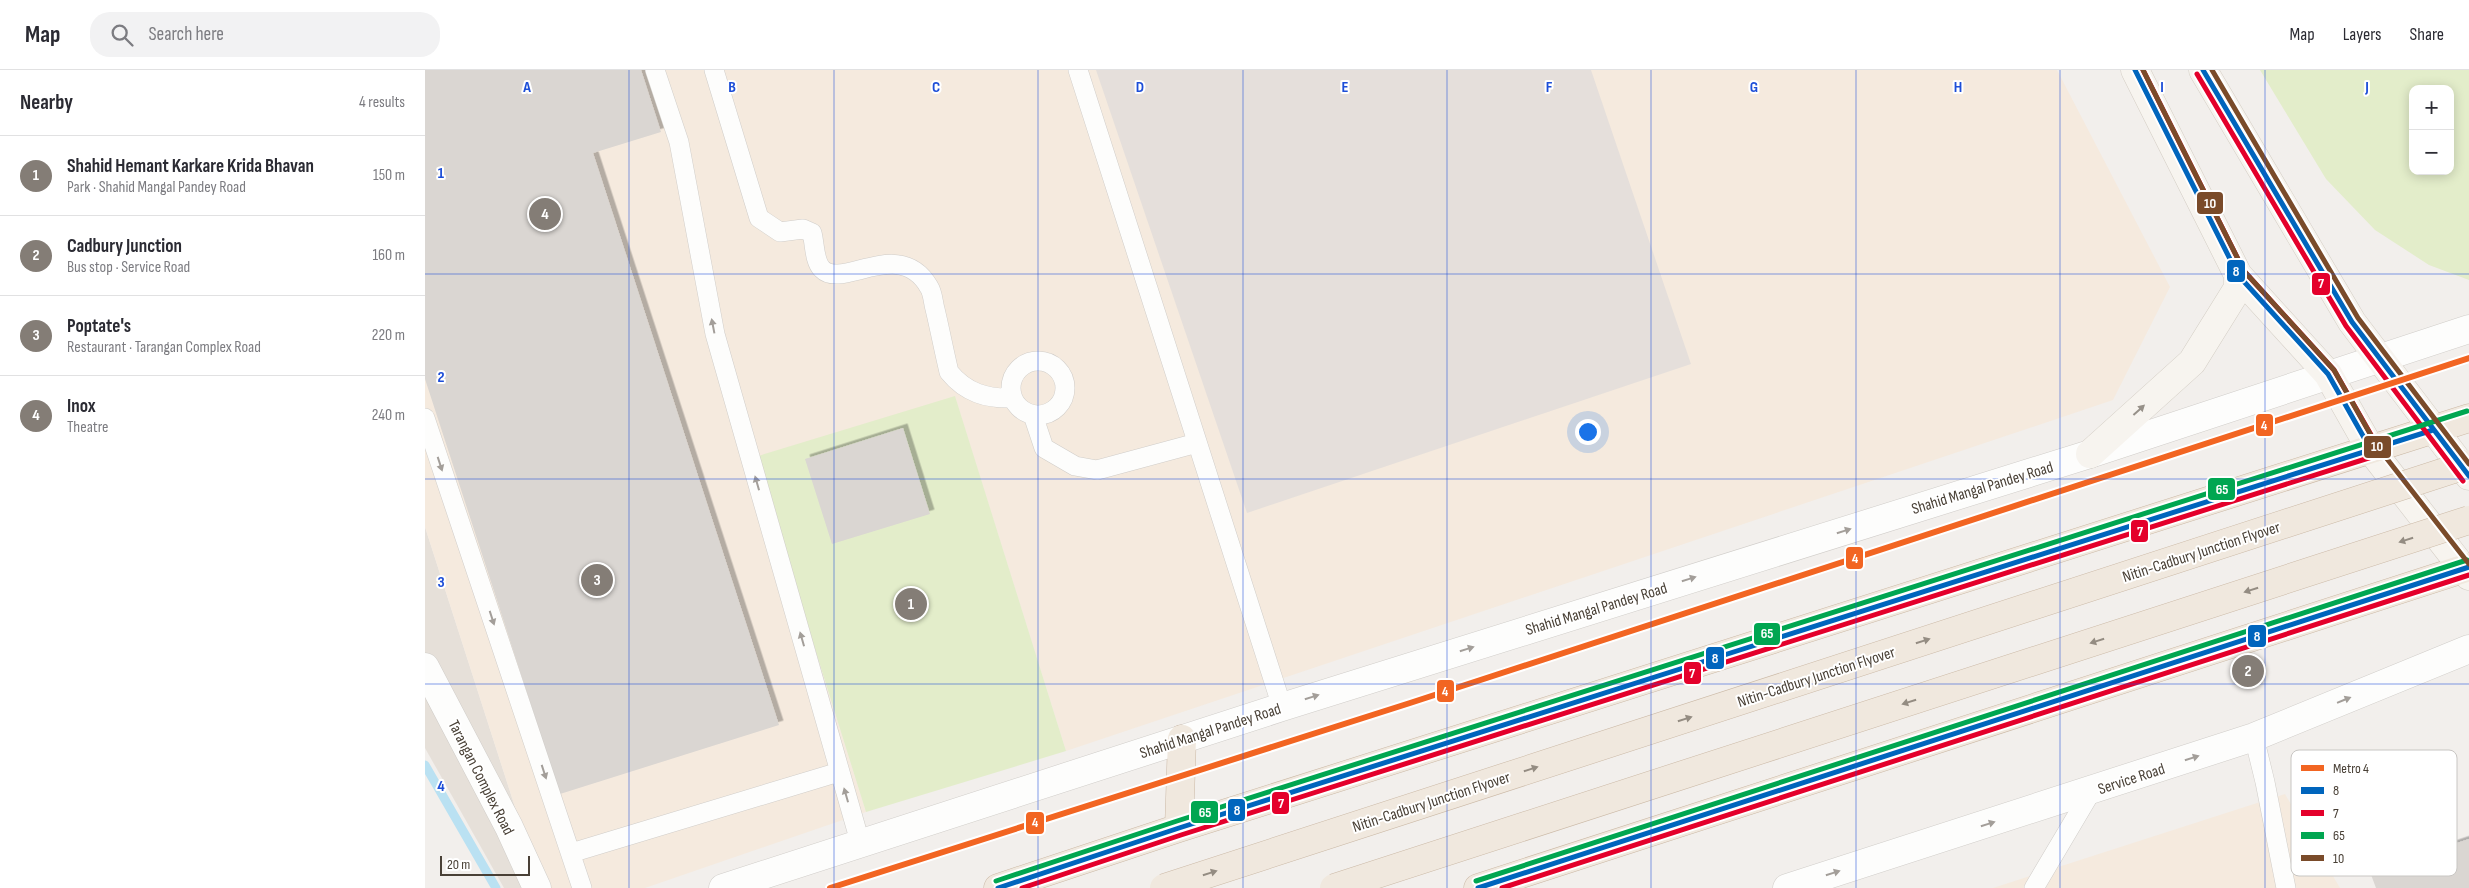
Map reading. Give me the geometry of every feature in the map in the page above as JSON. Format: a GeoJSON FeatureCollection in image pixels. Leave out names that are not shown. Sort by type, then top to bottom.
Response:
{"type":"FeatureCollection","features":[{"type":"Feature","properties":{"kind":"highway"},"geometry":{"type":"LineString","coordinates":[[998,888],[1179,828],[2469,418]]}},
{"type":"Feature","properties":{"kind":"highway","name":"Nitin-Cadbury Junction Flyover"},"geometry":{"type":"LineString","coordinates":[[1163,888],[2469,464]]}},
{"type":"Feature","properties":{"kind":"highway"},"geometry":{"type":"LineString","coordinates":[[1334,888],[2469,520]]}},
{"type":"Feature","properties":{"kind":"highway"},"geometry":{"type":"LineString","coordinates":[[1477,888],[2467,571]]}},
{"type":"Feature","properties":{"kind":"highway"},"geometry":{"type":"LineString","coordinates":[[1179,828],[1182,739]]}},
{"type":"Feature","properties":{"kind":"main road"},"geometry":{"type":"LineString","coordinates":[[2135,70],[2238,275],[2328,374],[2371,450],[2467,571]]}},
{"type":"Feature","properties":{"kind":"main road"},"geometry":{"type":"LineString","coordinates":[[2203,70],[2351,322],[2469,476]]}},
{"type":"Feature","properties":{"kind":"main road"},"geometry":{"type":"LineString","coordinates":[[2090,454],[2192,362],[2237,288],[2238,275]]}},
{"type":"Feature","properties":{"kind":"street","name":"Shahid Mangal Pandey Road"},"geometry":{"type":"LineString","coordinates":[[723,888],[860,842],[1282,707],[2090,454],[2328,374],[2469,330]]}},
{"type":"Feature","properties":{"kind":"street","name":"Service Road"},"geometry":{"type":"LineString","coordinates":[[1787,888],[2091,792],[2254,737],[2469,650]]}},
{"type":"Feature","properties":{"kind":"street","name":"Tarangan Complex Road"},"geometry":{"type":"LineString","coordinates":[[425,667],[509,827],[537,888]]}},
{"type":"Feature","properties":{"kind":"lane"},"geometry":{"type":"LineString","coordinates":[[655,70],[679,142],[715,334],[860,842]]}},
{"type":"Feature","properties":{"kind":"lane"},"geometry":{"type":"LineString","coordinates":[[714,70],[759,218],[781,232],[803,229],[811,233],[817,261],[823,270],[833,274],[889,264],[902,265],[919,274],[930,288],[949,372],[956,380],[978,395],[991,399],[1013,398]]}},
{"type":"Feature","properties":{"kind":"lane"},"geometry":{"type":"LineString","coordinates":[[1078,70],[1282,707]]}},
{"type":"Feature","properties":{"kind":"lane"},"geometry":{"type":"LineString","coordinates":[[1035,362],[1052,366],[1059,372],[1063,380],[1063,398],[1051,412],[1033,415],[1024,411],[1013,398],[1011,382],[1020,368],[1035,362]]}},
{"type":"Feature","properties":{"kind":"lane"},"geometry":{"type":"LineString","coordinates":[[1033,415],[1044,448],[1075,466],[1097,470],[1197,443]]}},
{"type":"Feature","properties":{"kind":"lane"},"geometry":{"type":"LineString","coordinates":[[425,418],[583,888]]}},
{"type":"Feature","properties":{"kind":"lane"},"geometry":{"type":"LineString","coordinates":[[2254,737],[2286,888]]}},
{"type":"Feature","properties":{"kind":"lane"},"geometry":{"type":"LineString","coordinates":[[571,853],[839,772]]}},
{"type":"Feature","properties":{"kind":"lane"},"geometry":{"type":"LineString","coordinates":[[2034,888],[2091,792]]}},
{"type":"Feature","properties":{"kind":"shaded area"},"geometry":{"type":"Polygon","coordinates":[[[425,70],[2057,70],[2170,287],[2113,400],[1066,751],[955,397],[755,458],[866,812],[645,888],[541,888],[425,527],[425,70]]]}},
{"type":"Feature","properties":{"kind":"shaded area"},"geometry":{"type":"Polygon","coordinates":[[[1096,70],[1591,70],[1691,364],[1247,513],[1096,70]]]}},
{"type":"Feature","properties":{"kind":"shaded area"},"geometry":{"type":"Polygon","coordinates":[[[425,527],[541,888],[504,888],[425,748],[425,527]]]}},
{"type":"Feature","properties":{"kind":"shaded area"},"geometry":{"type":"Polygon","coordinates":[[[2285,794],[2291,804],[2291,876],[2333,876],[2340,888],[1993,888],[2285,794]]]}},
{"type":"Feature","properties":{"kind":"green space"},"geometry":{"type":"Polygon","coordinates":[[[2260,70],[2469,70],[2469,280],[2429,265],[2375,230],[2326,179],[2260,70]]]}},
{"type":"Feature","properties":{"kind":"green space"},"geometry":{"type":"Polygon","coordinates":[[[955,396],[1066,751],[866,812],[755,457],[955,396]]]}},
{"type":"Feature","properties":{"kind":"building"},"geometry":{"type":"Polygon","coordinates":[[[425,70],[641,70],[661,132],[593,153],[779,725],[560,794],[425,379],[425,70]]]}},
{"type":"Feature","properties":{"kind":"building"},"geometry":{"type":"Polygon","coordinates":[[[903,428],[930,514],[832,544],[805,459],[903,428]]]}},
{"type":"Feature","properties":{"kind":"building"},"geometry":{"type":"Polygon","coordinates":[[[2469,839],[2469,888],[2376,888],[2372,876],[2457,876],[2457,843],[2469,839]]]}},
{"type":"Feature","properties":{"kind":"waterway"},"geometry":{"type":"LineString","coordinates":[[425,765],[496,888]]}},
{"type":"Feature","properties":{"kind":"metro line","name":"4"},"geometry":{"type":"LineString","coordinates":[[830,888],[1410,703],[2469,358]]}},
{"type":"Feature","properties":{"kind":"transit line","name":"8"},"geometry":{"type":"LineString","coordinates":[[2135,70],[2238,275],[2328,374],[2371,450]]}},
{"type":"Feature","properties":{"kind":"transit line","name":"7"},"geometry":{"type":"LineString","coordinates":[[1022,888],[1181,835],[2375,456],[2378,447],[2334,370],[2244,271],[2143,70]]}},
{"type":"Feature","properties":{"kind":"transit line","name":"10"},"geometry":{"type":"LineString","coordinates":[[2143,70],[2244,271],[2334,370],[2377,446],[2469,564]]}},
{"type":"Feature","properties":{"kind":"transit line","name":"8"},"geometry":{"type":"LineString","coordinates":[[2203,70],[2352,322],[2469,476]]}},
{"type":"Feature","properties":{"kind":"transit line","name":"10"},"geometry":{"type":"LineString","coordinates":[[2212,70],[2358,318],[2469,464]]}},
{"type":"Feature","properties":{"kind":"transit line","name":"7"},"geometry":{"type":"LineString","coordinates":[[2197,74],[2346,326],[2463,481]]}},
{"type":"Feature","properties":{"kind":"transit line","name":"65"},"geometry":{"type":"LineString","coordinates":[[996,881],[1177,821],[2467,411]]}},
{"type":"Feature","properties":{"kind":"transit line","name":"8"},"geometry":{"type":"LineString","coordinates":[[998,888],[1179,828],[2433,430]]}},
{"type":"Feature","properties":{"kind":"transit line","name":"65"},"geometry":{"type":"LineString","coordinates":[[1476,881],[2467,560]]}},
{"type":"Feature","properties":{"kind":"transit line","name":"8"},"geometry":{"type":"LineString","coordinates":[[1478,888],[2469,567]]}},
{"type":"Feature","properties":{"kind":"transit line","name":"7"},"geometry":{"type":"LineString","coordinates":[[1502,888],[2469,575]]}},
{"type":"Feature","properties":{"kind":"place","name":"Inox"},"geometry":{"type":"Point","coordinates":[545,214]}},
{"type":"Feature","properties":{"kind":"place","name":"Poptate's"},"geometry":{"type":"Point","coordinates":[597,580]}},
{"type":"Feature","properties":{"kind":"place","name":"Shahid Hemant Karkare Krida Bhavan"},"geometry":{"type":"Point","coordinates":[911,604]}},
{"type":"Feature","properties":{"kind":"place","name":"Cadbury Junction"},"geometry":{"type":"Point","coordinates":[2248,671]}}]}
